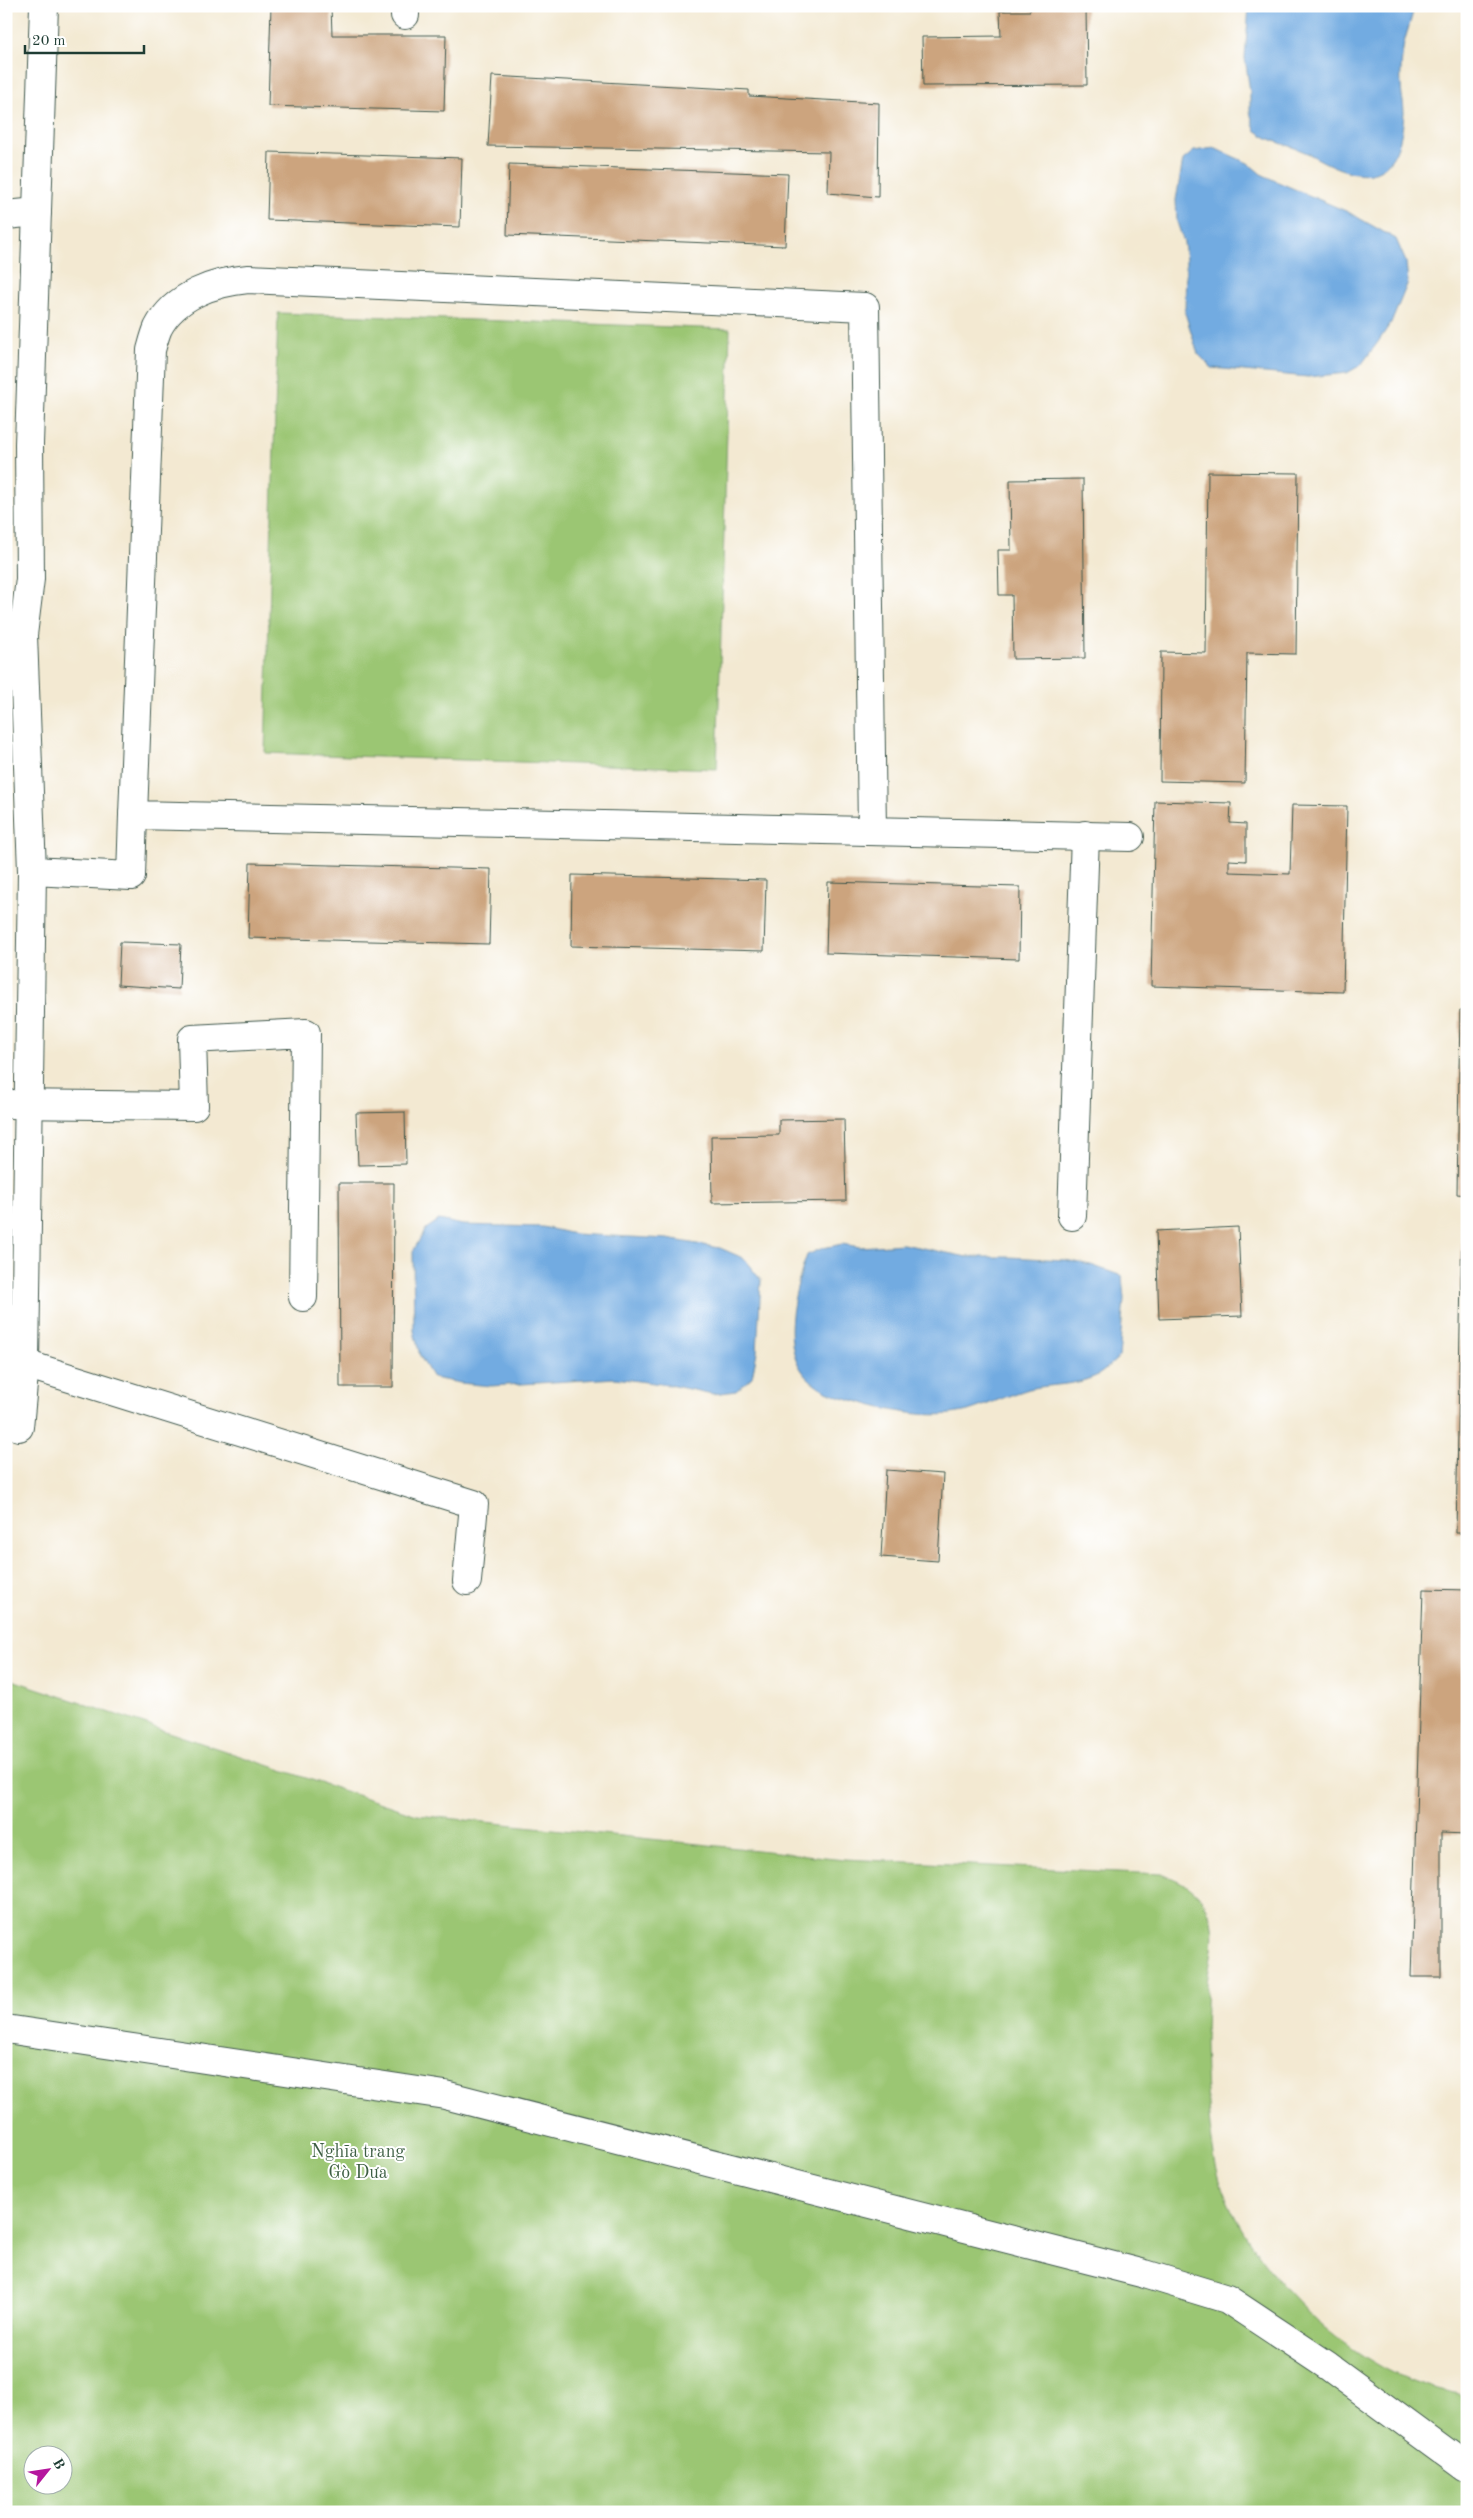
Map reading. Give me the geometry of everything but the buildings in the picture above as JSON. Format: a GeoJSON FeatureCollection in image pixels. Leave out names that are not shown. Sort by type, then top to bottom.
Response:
{"type":"FeatureCollection","features":[{"type":"Feature","properties":{"kind":"street"},"geometry":{"type":"LineString","coordinates":[[19,1427],[26,1364],[17,1104],[32,871],[23,636],[30,578],[18,444],[37,212],[44,6]]}},
{"type":"Feature","properties":{"kind":"street"},"geometry":{"type":"LineString","coordinates":[[6,215],[37,212]]}},
{"type":"Feature","properties":{"kind":"street"},"geometry":{"type":"LineString","coordinates":[[32,871],[131,876],[151,350],[159,327],[188,298],[207,287],[227,281],[248,279],[865,307],[872,831]]}},
{"type":"Feature","properties":{"kind":"street"},"geometry":{"type":"LineString","coordinates":[[133,816],[1130,837]]}},
{"type":"Feature","properties":{"kind":"street"},"geometry":{"type":"LineString","coordinates":[[1072,1216],[1085,836]]}},
{"type":"Feature","properties":{"kind":"street"},"geometry":{"type":"LineString","coordinates":[[17,1104],[194,1106],[192,1038],[306,1033],[303,1297]]}},
{"type":"Feature","properties":{"kind":"street"},"geometry":{"type":"LineString","coordinates":[[26,1364],[474,1504],[467,1581]]}},
{"type":"Feature","properties":{"kind":"street"},"geometry":{"type":"LineString","coordinates":[[6,2029],[445,2096],[1145,2274],[1228,2299],[1328,2366],[1467,2468]]}},
{"type":"Feature","properties":{"kind":"green space"},"geometry":{"type":"Polygon","coordinates":[[[278,313],[730,329],[717,769],[265,753],[278,313]]]}},
{"type":"Feature","properties":{"kind":"green space","name":"Nghĩa trang Gò Dưa"},"geometry":{"type":"Polygon","coordinates":[[[6,1678],[417,1815],[844,1859],[1161,1874],[1178,1880],[1199,1896],[1211,1920],[1212,1944],[1207,1984],[1205,2029],[1207,2098],[1211,2138],[1218,2174],[1236,2219],[1253,2247],[1298,2302],[1352,2348],[1380,2366],[1409,2380],[1467,2396],[1467,2512],[6,2512],[6,1678]]]}},
{"type":"Feature","properties":{"kind":"water"},"geometry":{"type":"Polygon","coordinates":[[[1249,6],[1414,6],[1402,58],[1401,92],[1404,112],[1401,135],[1396,152],[1388,164],[1377,171],[1364,174],[1349,172],[1332,166],[1306,152],[1262,135],[1255,130],[1250,112],[1250,91],[1245,58],[1249,6]]]}},
{"type":"Feature","properties":{"kind":"water"},"geometry":{"type":"Polygon","coordinates":[[[1214,148],[1248,163],[1261,174],[1348,212],[1396,239],[1406,262],[1408,282],[1392,321],[1361,365],[1347,373],[1308,377],[1212,368],[1198,354],[1185,313],[1186,259],[1184,243],[1177,222],[1176,200],[1183,160],[1194,151],[1214,148]]]}},
{"type":"Feature","properties":{"kind":"water"},"geometry":{"type":"Polygon","coordinates":[[[439,1220],[463,1225],[543,1227],[574,1234],[668,1239],[720,1248],[743,1258],[761,1280],[757,1352],[752,1377],[736,1391],[713,1394],[669,1385],[615,1378],[491,1386],[433,1378],[420,1356],[414,1331],[413,1251],[426,1229],[439,1220]]]}},
{"type":"Feature","properties":{"kind":"water"},"geometry":{"type":"Polygon","coordinates":[[[842,1244],[860,1247],[903,1244],[967,1257],[1065,1260],[1091,1265],[1122,1276],[1124,1299],[1119,1357],[1102,1372],[1088,1379],[1029,1389],[976,1409],[944,1415],[906,1413],[834,1394],[814,1383],[802,1371],[795,1356],[791,1322],[797,1287],[807,1255],[823,1248],[842,1244]]]}}]}
